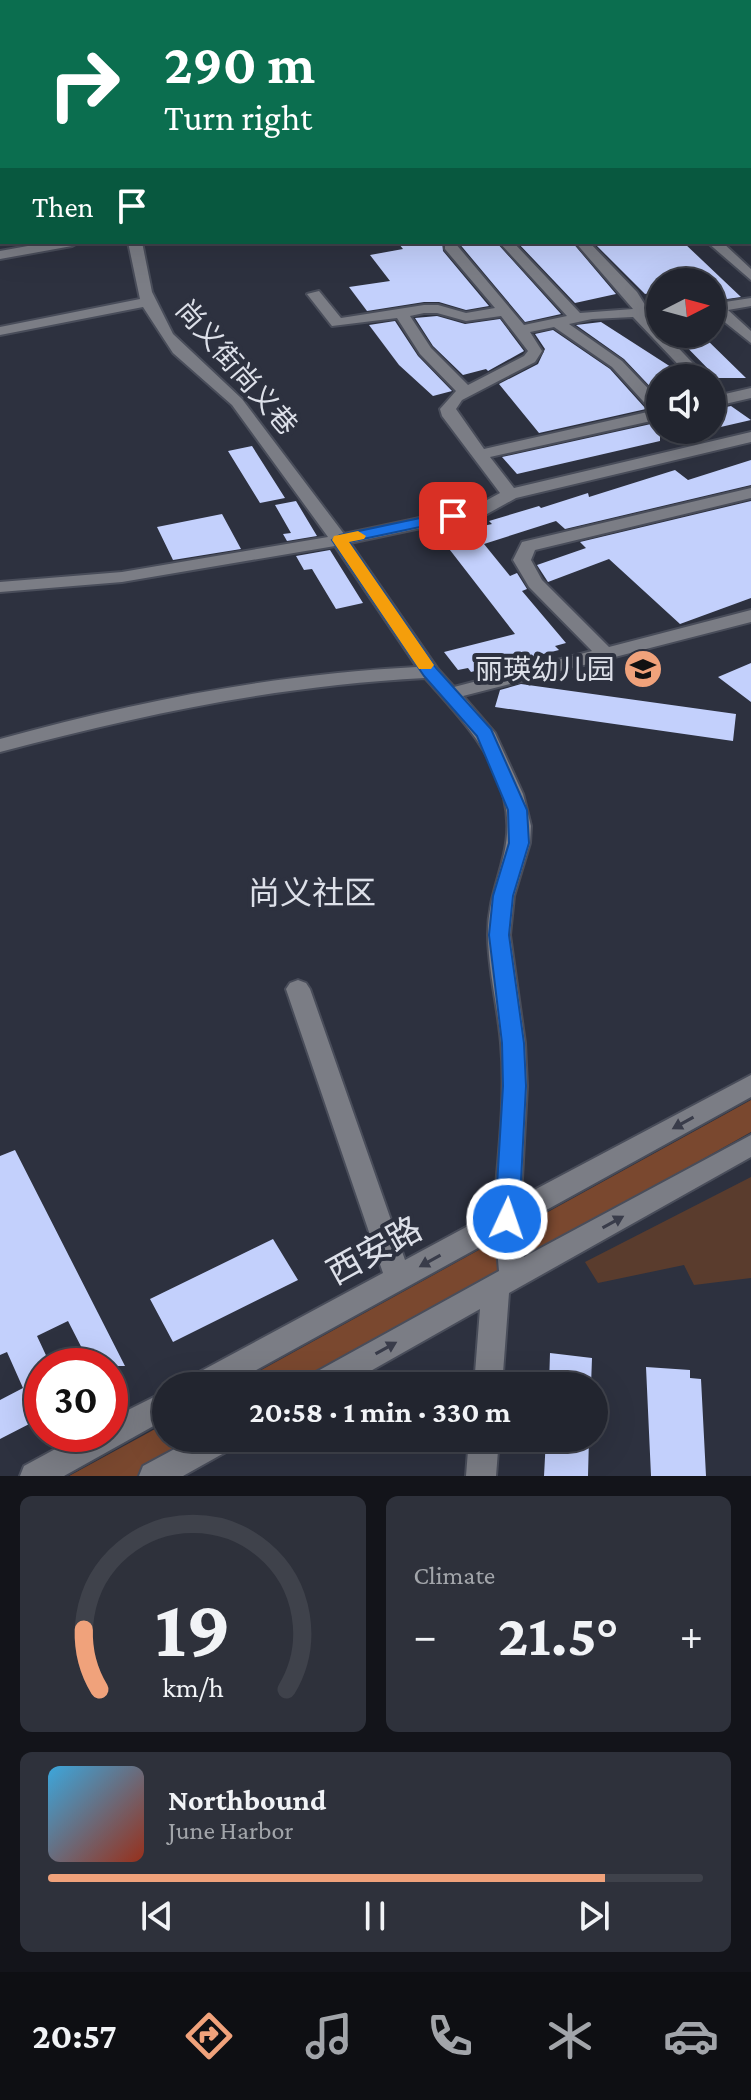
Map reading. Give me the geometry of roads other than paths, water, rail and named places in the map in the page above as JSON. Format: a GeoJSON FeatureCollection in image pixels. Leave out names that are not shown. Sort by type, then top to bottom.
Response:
{"type":"FeatureCollection","features":[{"type":"Feature","properties":{"kind":"street"},"geometry":{"type":"LineString","coordinates":[[0,255],[61,244]]}},
{"type":"Feature","properties":{"kind":"street","name":"尚义街尚义巷"},"geometry":{"type":"LineString","coordinates":[[135,244],[139,276],[148,302],[178,349],[191,363],[219,382],[237,402],[340,540],[430,672],[485,733],[513,794],[520,826],[516,859],[503,896],[499,926],[515,1086],[507,1279],[490,1372]]}},
{"type":"Feature","properties":{"kind":"street"},"geometry":{"type":"LineString","coordinates":[[508,244],[576,317]]}},
{"type":"Feature","properties":{"kind":"street"},"geometry":{"type":"LineString","coordinates":[[584,244],[632,295],[640,313],[686,364]]}},
{"type":"Feature","properties":{"kind":"street"},"geometry":{"type":"LineString","coordinates":[[716,244],[751,276]]}},
{"type":"Feature","properties":{"kind":"street"},"geometry":{"type":"LineString","coordinates":[[450,246],[535,351],[530,359],[451,401],[448,409],[450,416],[510,494]]}},
{"type":"Feature","properties":{"kind":"street"},"geometry":{"type":"LineString","coordinates":[[314,294],[337,323],[433,308],[466,317],[505,311]]}},
{"type":"Feature","properties":{"kind":"street"},"geometry":{"type":"LineString","coordinates":[[0,331],[148,302]]}},
{"type":"Feature","properties":{"kind":"street"},"geometry":{"type":"LineString","coordinates":[[726,305],[751,302]]}},
{"type":"Feature","properties":{"kind":"street"},"geometry":{"type":"LineString","coordinates":[[401,313],[425,351],[466,392]]}},
{"type":"Feature","properties":{"kind":"street"},"geometry":{"type":"LineString","coordinates":[[521,330],[576,317],[646,313]]}},
{"type":"Feature","properties":{"kind":"street"},"geometry":{"type":"LineString","coordinates":[[726,317],[751,339]]}},
{"type":"Feature","properties":{"kind":"street"},"geometry":{"type":"LineString","coordinates":[[556,322],[617,364],[646,396]]}},
{"type":"Feature","properties":{"kind":"street"},"geometry":{"type":"LineString","coordinates":[[726,396],[751,393]]}},
{"type":"Feature","properties":{"kind":"street"},"geometry":{"type":"LineString","coordinates":[[480,455],[646,415]]}},
{"type":"Feature","properties":{"kind":"street"},"geometry":{"type":"LineString","coordinates":[[0,587],[135,578],[340,540],[481,510],[510,494],[751,437]]}},
{"type":"Feature","properties":{"kind":"street"},"geometry":{"type":"LineString","coordinates":[[604,652],[535,583],[522,560],[528,546],[751,493]]}},
{"type":"Feature","properties":{"kind":"street"},"geometry":{"type":"LineString","coordinates":[[449,694],[751,616]]}},
{"type":"Feature","properties":{"kind":"street"},"geometry":{"type":"LineString","coordinates":[[0,746],[105,715],[277,684],[430,672]]}},
{"type":"Feature","properties":{"kind":"street"},"geometry":{"type":"LineString","coordinates":[[298,989],[398,1278]]}},
{"type":"Feature","properties":{"kind":"street","name":"西安路"},"geometry":{"type":"LineString","coordinates":[[226,1372],[398,1278],[507,1224],[751,1085]]}},
{"type":"Feature","properties":{"kind":"street"},"geometry":{"type":"LineString","coordinates":[[342,1372],[751,1145]]}},
{"type":"Feature","properties":{"kind":"street"},"geometry":{"type":"LineString","coordinates":[[35,1476],[152,1412]]}},
{"type":"Feature","properties":{"kind":"street"},"geometry":{"type":"LineString","coordinates":[[154,1476],[198,1452]]}},
{"type":"Feature","properties":{"kind":"street"},"geometry":{"type":"LineString","coordinates":[[481,1476],[483,1452]]}},
{"type":"Feature","properties":{"kind":"place","name":"丽瑛幼儿园"},"geometry":{"type":"Point","coordinates":[643,669]}},
{"type":"Feature","properties":{"kind":"district","name":"尚义社区"},"geometry":{"type":"Point","coordinates":[312,893]}}]}
